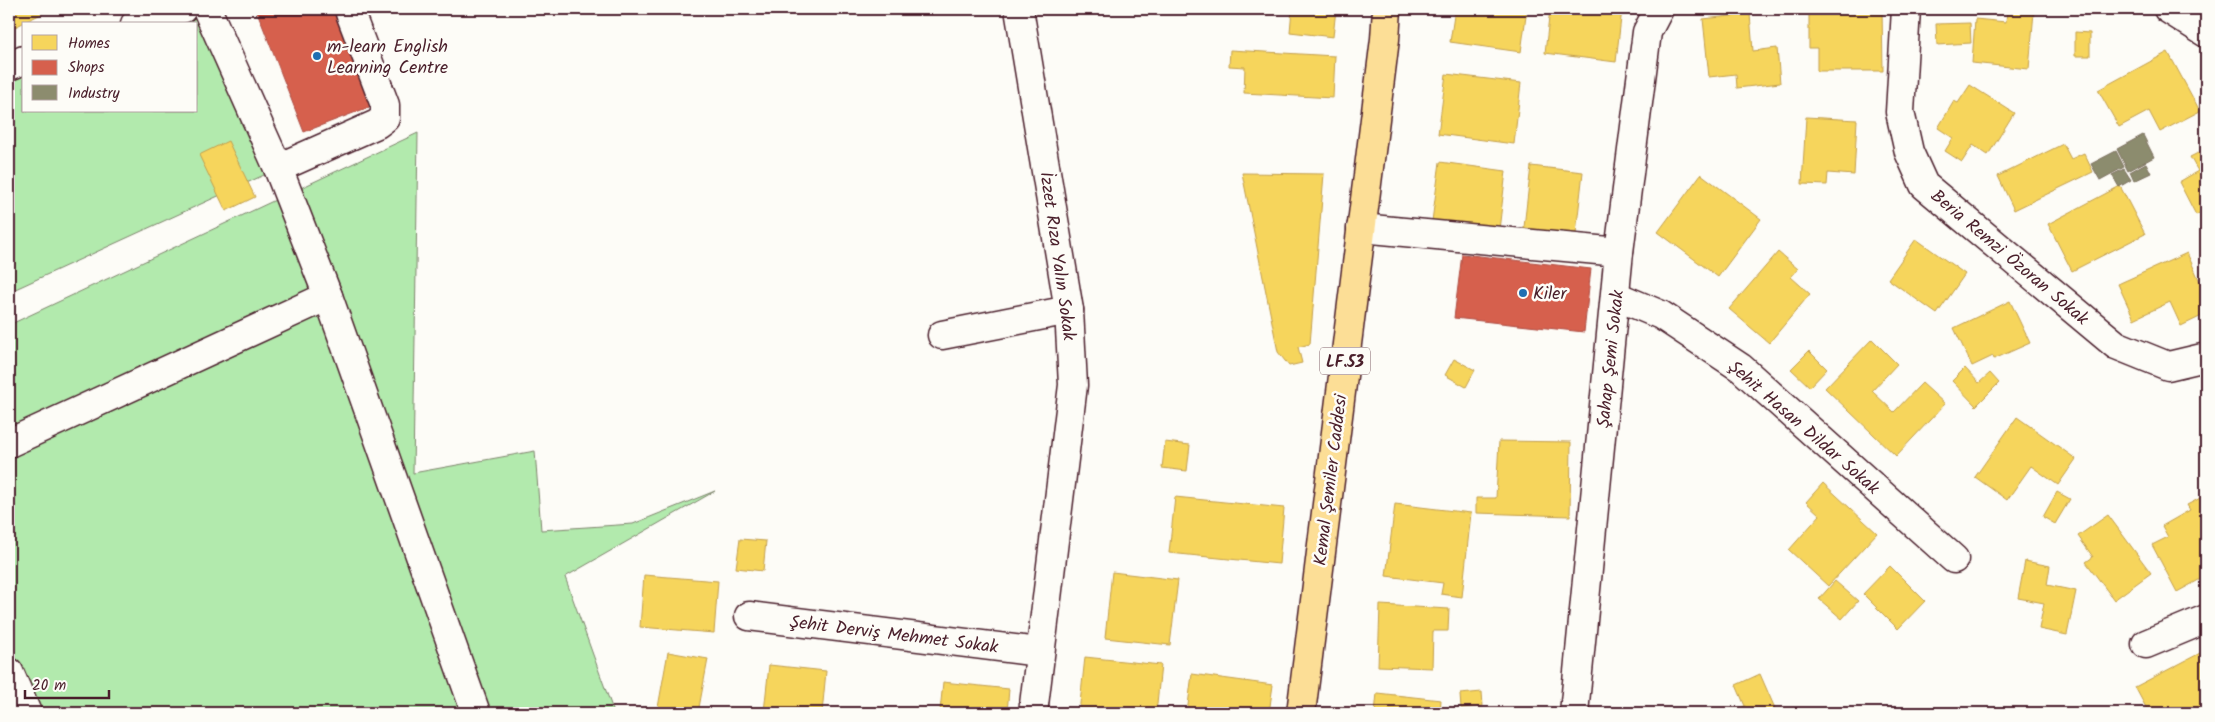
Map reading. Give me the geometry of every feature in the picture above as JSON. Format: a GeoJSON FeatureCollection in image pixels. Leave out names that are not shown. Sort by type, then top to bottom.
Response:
{"type":"FeatureCollection","features":[{"type":"Feature","properties":{"kind":"main road","name":"Kemal Şemiler Caddesi"},"geometry":{"type":"LineString","coordinates":[[1302,713],[1387,9]]}},
{"type":"Feature","properties":{"kind":"street"},"geometry":{"type":"LineString","coordinates":[[141,22],[182,9]]}},
{"type":"Feature","properties":{"kind":"street"},"geometry":{"type":"LineString","coordinates":[[207,9],[278,168],[328,296],[476,713]]}},
{"type":"Feature","properties":{"kind":"street","name":"İzzet Rıza Yalın Sokak"},"geometry":{"type":"LineString","coordinates":[[1019,9],[1069,310],[1073,385],[1033,713]]}},
{"type":"Feature","properties":{"kind":"street","name":"Şahap Şemi Sokak"},"geometry":{"type":"LineString","coordinates":[[1574,713],[1619,252],[1647,32],[1659,9]]}},
{"type":"Feature","properties":{"kind":"street","name":"Beria Remzi Özoran Sokak"},"geometry":{"type":"LineString","coordinates":[[1906,9],[1900,112],[1909,152],[1924,185],[2116,345],[2168,366],[2206,356]]}},
{"type":"Feature","properties":{"kind":"street"},"geometry":{"type":"LineString","coordinates":[[2168,9],[2206,33]]}},
{"type":"Feature","properties":{"kind":"street"},"geometry":{"type":"LineString","coordinates":[[278,168],[377,124],[386,118],[385,105],[350,13]]}},
{"type":"Feature","properties":{"kind":"street"},"geometry":{"type":"LineString","coordinates":[[9,66],[22,61]]}},
{"type":"Feature","properties":{"kind":"street"},"geometry":{"type":"LineString","coordinates":[[1361,228],[1619,252]]}},
{"type":"Feature","properties":{"kind":"street"},"geometry":{"type":"LineString","coordinates":[[9,444],[328,296]]}},
{"type":"Feature","properties":{"kind":"street","name":"Şehit Hasan Dildar Sokak"},"geometry":{"type":"LineString","coordinates":[[1616,296],[1661,315],[1741,368],[1954,559]]}},
{"type":"Feature","properties":{"kind":"street"},"geometry":{"type":"LineString","coordinates":[[942,335],[1069,310]]}},
{"type":"Feature","properties":{"kind":"street","name":"Şehit Derviş Mehmet Sokak"},"geometry":{"type":"LineString","coordinates":[[749,616],[1039,652]]}},
{"type":"Feature","properties":{"kind":"street"},"geometry":{"type":"LineString","coordinates":[[2146,644],[2206,619]]}},
{"type":"Feature","properties":{"kind":"street"},"geometry":{"type":"LineString","coordinates":[[9,672],[27,713]]}},
{"type":"Feature","properties":{"kind":"green space"},"geometry":{"type":"Polygon","coordinates":[[[208,9],[275,170],[9,292],[9,66],[22,61],[22,112],[198,112],[198,22],[145,22],[208,9]]]}},
{"type":"Feature","properties":{"kind":"green space"},"geometry":{"type":"Polygon","coordinates":[[[418,133],[413,473],[535,451],[541,530],[633,524],[715,491],[565,577],[614,713],[9,713],[9,325],[418,133]]]}},
{"type":"Feature","properties":{"kind":"building: Homes"},"geometry":{"type":"Polygon","coordinates":[[[9,9],[51,9],[22,22],[9,30],[9,9]]]}},
{"type":"Feature","properties":{"kind":"building: Homes"},"geometry":{"type":"Polygon","coordinates":[[[1292,9],[1336,9],[1333,37],[1290,32],[1292,9]]]}},
{"type":"Feature","properties":{"kind":"building: Homes"},"geometry":{"type":"Polygon","coordinates":[[[1455,9],[1527,9],[1521,52],[1450,42],[1455,9]]]}},
{"type":"Feature","properties":{"kind":"building: Homes"},"geometry":{"type":"Polygon","coordinates":[[[1550,9],[1622,9],[1616,62],[1545,53],[1550,9]]]}},
{"type":"Feature","properties":{"kind":"building: Homes"},"geometry":{"type":"Polygon","coordinates":[[[1809,9],[1882,9],[1883,71],[1817,71],[1817,48],[1809,48],[1809,9]]]}},
{"type":"Feature","properties":{"kind":"building: Homes"},"geometry":{"type":"Polygon","coordinates":[[[2007,9],[2034,12],[2029,69],[1972,63],[1975,19],[2006,22],[2007,9]]]}},
{"type":"Feature","properties":{"kind":"building: Homes"},"geometry":{"type":"Polygon","coordinates":[[[1750,14],[1753,51],[1777,48],[1780,83],[1737,88],[1736,74],[1709,77],[1703,19],[1750,14]]]}},
{"type":"Feature","properties":{"kind":"building: Homes"},"geometry":{"type":"Polygon","coordinates":[[[1970,23],[1971,43],[1937,45],[1936,24],[1970,23]]]}},
{"type":"Feature","properties":{"kind":"building: Homes"},"geometry":{"type":"Polygon","coordinates":[[[2075,32],[2090,33],[2090,56],[2075,56],[2075,32]]]}},
{"type":"Feature","properties":{"kind":"building: Homes"},"geometry":{"type":"Polygon","coordinates":[[[1230,50],[1335,56],[1333,98],[1244,93],[1245,67],[1229,66],[1230,50]]]}},
{"type":"Feature","properties":{"kind":"building: Homes"},"geometry":{"type":"Polygon","coordinates":[[[2168,52],[2200,111],[2160,132],[2149,111],[2119,127],[2098,90],[2168,52]]]}},
{"type":"Feature","properties":{"kind":"building: Homes"},"geometry":{"type":"Polygon","coordinates":[[[1446,74],[1521,83],[1514,144],[1438,134],[1446,74]]]}},
{"type":"Feature","properties":{"kind":"building: Homes"},"geometry":{"type":"Polygon","coordinates":[[[1970,85],[2014,113],[1988,155],[1973,145],[1962,162],[1945,151],[1953,138],[1938,128],[1954,101],[1958,103],[1970,85]]]}},
{"type":"Feature","properties":{"kind":"building: Homes"},"geometry":{"type":"Polygon","coordinates":[[[1806,117],[1857,120],[1854,175],[1828,173],[1827,185],[1802,184],[1806,117]]]}},
{"type":"Feature","properties":{"kind":"building: Homes"},"geometry":{"type":"Polygon","coordinates":[[[228,141],[255,197],[226,211],[199,155],[228,141]]]}},
{"type":"Feature","properties":{"kind":"building: Homes"},"geometry":{"type":"Polygon","coordinates":[[[2063,144],[2071,159],[2084,153],[2093,172],[2014,210],[1998,176],[2063,144]]]}},
{"type":"Feature","properties":{"kind":"building: Homes"},"geometry":{"type":"Polygon","coordinates":[[[2206,149],[2206,209],[2196,215],[2179,182],[2198,171],[2190,157],[2206,149]]]}},
{"type":"Feature","properties":{"kind":"building: Homes"},"geometry":{"type":"Polygon","coordinates":[[[1440,162],[1506,171],[1499,230],[1432,221],[1440,162]]]}},
{"type":"Feature","properties":{"kind":"building: Homes"},"geometry":{"type":"Polygon","coordinates":[[[1531,166],[1583,172],[1575,242],[1523,236],[1531,166]]]}},
{"type":"Feature","properties":{"kind":"building: Homes"},"geometry":{"type":"Polygon","coordinates":[[[1242,173],[1324,174],[1310,344],[1298,347],[1302,363],[1289,366],[1278,352],[1242,173]]]}},
{"type":"Feature","properties":{"kind":"building: Homes"},"geometry":{"type":"Polygon","coordinates":[[[1701,174],[1761,219],[1718,277],[1658,232],[1701,174]]]}},
{"type":"Feature","properties":{"kind":"building: Homes"},"geometry":{"type":"Polygon","coordinates":[[[2120,186],[2145,234],[2072,271],[2048,224],[2120,186]]]}},
{"type":"Feature","properties":{"kind":"building: Homes"},"geometry":{"type":"Polygon","coordinates":[[[1916,239],[1965,274],[1937,314],[1888,279],[1916,239]]]}},
{"type":"Feature","properties":{"kind":"building: Homes"},"geometry":{"type":"Polygon","coordinates":[[[1778,252],[1798,269],[1791,277],[1810,294],[1769,343],[1729,309],[1778,252]]]}},
{"type":"Feature","properties":{"kind":"building: Homes"},"geometry":{"type":"Polygon","coordinates":[[[2187,253],[2206,295],[2206,314],[2181,326],[2170,302],[2134,319],[2118,284],[2187,253]]]}},
{"type":"Feature","properties":{"kind":"building: Homes"},"geometry":{"type":"Polygon","coordinates":[[[2010,301],[2030,343],[1994,359],[1993,356],[1972,366],[1954,328],[2010,301]]]}},
{"type":"Feature","properties":{"kind":"building: Homes"},"geometry":{"type":"Polygon","coordinates":[[[1872,339],[1897,364],[1872,391],[1894,412],[1922,383],[1945,404],[1896,456],[1825,388],[1872,339]]]}},
{"type":"Feature","properties":{"kind":"building: Homes"},"geometry":{"type":"Polygon","coordinates":[[[1809,351],[1827,369],[1810,387],[1791,369],[1809,351]]]}},
{"type":"Feature","properties":{"kind":"building: Homes"},"geometry":{"type":"Polygon","coordinates":[[[1454,359],[1475,370],[1466,387],[1445,375],[1454,359]]]}},
{"type":"Feature","properties":{"kind":"building: Homes"},"geometry":{"type":"Polygon","coordinates":[[[1965,368],[1979,383],[1990,373],[1999,383],[1976,406],[1952,381],[1965,368]]]}},
{"type":"Feature","properties":{"kind":"building: Homes"},"geometry":{"type":"Polygon","coordinates":[[[2206,404],[2206,418],[2201,407],[2206,404]]]}},
{"type":"Feature","properties":{"kind":"building: Homes"},"geometry":{"type":"Polygon","coordinates":[[[2017,417],[2076,459],[2058,485],[2031,466],[2007,500],[1975,477],[2017,417]]]}},
{"type":"Feature","properties":{"kind":"building: Homes"},"geometry":{"type":"Polygon","coordinates":[[[1499,441],[1571,442],[1570,516],[1476,513],[1476,498],[1496,498],[1499,441]]]}},
{"type":"Feature","properties":{"kind":"building: Homes"},"geometry":{"type":"Polygon","coordinates":[[[1165,442],[1190,445],[1187,471],[1162,468],[1165,442]]]}},
{"type":"Feature","properties":{"kind":"building: Homes"},"geometry":{"type":"Polygon","coordinates":[[[1823,483],[1877,533],[1828,586],[1789,550],[1820,515],[1806,502],[1823,483]]]}},
{"type":"Feature","properties":{"kind":"building: Homes"},"geometry":{"type":"Polygon","coordinates":[[[2057,492],[2070,499],[2055,524],[2043,517],[2057,492]]]}},
{"type":"Feature","properties":{"kind":"building: Homes"},"geometry":{"type":"Polygon","coordinates":[[[2206,495],[2206,576],[2177,592],[2152,545],[2168,537],[2162,526],[2190,510],[2187,505],[2206,495]]]}},
{"type":"Feature","properties":{"kind":"building: Homes"},"geometry":{"type":"Polygon","coordinates":[[[1175,497],[1284,508],[1279,564],[1169,553],[1175,497]]]}},
{"type":"Feature","properties":{"kind":"building: Homes"},"geometry":{"type":"Polygon","coordinates":[[[1395,504],[1471,513],[1462,597],[1441,594],[1443,583],[1386,576],[1395,504]]]}},
{"type":"Feature","properties":{"kind":"building: Homes"},"geometry":{"type":"Polygon","coordinates":[[[2108,515],[2151,573],[2114,600],[2086,562],[2093,557],[2078,536],[2108,515]]]}},
{"type":"Feature","properties":{"kind":"building: Homes"},"geometry":{"type":"Polygon","coordinates":[[[740,539],[766,541],[763,571],[736,568],[740,539]]]}},
{"type":"Feature","properties":{"kind":"building: Homes"},"geometry":{"type":"Polygon","coordinates":[[[2025,561],[2050,566],[2047,585],[2076,591],[2067,635],[2039,629],[2044,603],[2018,598],[2025,561]]]}},
{"type":"Feature","properties":{"kind":"building: Homes"},"geometry":{"type":"Polygon","coordinates":[[[1890,566],[1925,601],[1898,629],[1863,594],[1890,566]]]}},
{"type":"Feature","properties":{"kind":"building: Homes"},"geometry":{"type":"Polygon","coordinates":[[[1112,572],[1178,580],[1170,645],[1105,638],[1112,572]]]}},
{"type":"Feature","properties":{"kind":"building: Homes"},"geometry":{"type":"Polygon","coordinates":[[[644,575],[718,581],[714,633],[640,627],[644,575]]]}},
{"type":"Feature","properties":{"kind":"building: Homes"},"geometry":{"type":"Polygon","coordinates":[[[1835,581],[1858,601],[1842,619],[1819,599],[1835,581]]]}},
{"type":"Feature","properties":{"kind":"building: Homes"},"geometry":{"type":"Polygon","coordinates":[[[1380,605],[1449,609],[1448,631],[1433,631],[1432,668],[1378,666],[1380,605]]]}},
{"type":"Feature","properties":{"kind":"building: Homes"},"geometry":{"type":"Polygon","coordinates":[[[2206,650],[2206,713],[2149,713],[2135,687],[2206,650]]]}},
{"type":"Feature","properties":{"kind":"building: Homes"},"geometry":{"type":"Polygon","coordinates":[[[668,652],[708,659],[698,713],[657,713],[668,652]]]}},
{"type":"Feature","properties":{"kind":"building: Homes"},"geometry":{"type":"Polygon","coordinates":[[[1085,657],[1161,665],[1156,713],[1079,713],[1085,657]]]}},
{"type":"Feature","properties":{"kind":"building: Homes"},"geometry":{"type":"Polygon","coordinates":[[[769,665],[826,671],[822,713],[764,712],[769,665]]]}},
{"type":"Feature","properties":{"kind":"building: Homes"},"geometry":{"type":"Polygon","coordinates":[[[1192,674],[1273,685],[1269,713],[1187,713],[1192,674]]]}},
{"type":"Feature","properties":{"kind":"building: Homes"},"geometry":{"type":"Polygon","coordinates":[[[1760,674],[1777,713],[1728,713],[1745,706],[1736,685],[1760,674]]]}},
{"type":"Feature","properties":{"kind":"building: Homes"},"geometry":{"type":"Polygon","coordinates":[[[943,682],[1009,689],[1007,713],[946,713],[940,711],[943,682]]]}},
{"type":"Feature","properties":{"kind":"building: Homes"},"geometry":{"type":"Polygon","coordinates":[[[1482,692],[1483,706],[1461,708],[1460,694],[1482,692]]]}},
{"type":"Feature","properties":{"kind":"building: Homes"},"geometry":{"type":"Polygon","coordinates":[[[1377,693],[1441,700],[1440,713],[1375,713],[1377,693]]]}},
{"type":"Feature","properties":{"kind":"building: Homes"},"geometry":{"type":"Polygon","coordinates":[[[1793,708],[1795,713],[1782,713],[1793,708]]]}},
{"type":"Feature","properties":{"kind":"building: Shops","name":"m-learn English Learning Centre"},"geometry":{"type":"Polygon","coordinates":[[[256,9],[340,9],[377,104],[304,132],[256,9]]]}},
{"type":"Feature","properties":{"kind":"building: Shops","name":"Kiler"},"geometry":{"type":"Polygon","coordinates":[[[1462,254],[1591,269],[1584,332],[1454,318],[1462,254]]]}},
{"type":"Feature","properties":{"kind":"building: Industry"},"geometry":{"type":"Polygon","coordinates":[[[2143,135],[2154,157],[2128,171],[2117,149],[2143,135]]]}},
{"type":"Feature","properties":{"kind":"building: Industry"},"geometry":{"type":"Polygon","coordinates":[[[2116,151],[2124,167],[2100,180],[2091,164],[2116,151]]]}},
{"type":"Feature","properties":{"kind":"building: Industry"},"geometry":{"type":"Polygon","coordinates":[[[2146,163],[2151,173],[2134,181],[2130,172],[2146,163]]]}},
{"type":"Feature","properties":{"kind":"building: Industry"},"geometry":{"type":"Polygon","coordinates":[[[2124,169],[2131,180],[2119,187],[2112,175],[2124,169]]]}},
{"type":"Feature","properties":{"kind":"place","name":"m-learn English Learning Centre"},"geometry":{"type":"Point","coordinates":[317,56]}},
{"type":"Feature","properties":{"kind":"place","name":"Kiler"},"geometry":{"type":"Point","coordinates":[1523,293]}}]}
